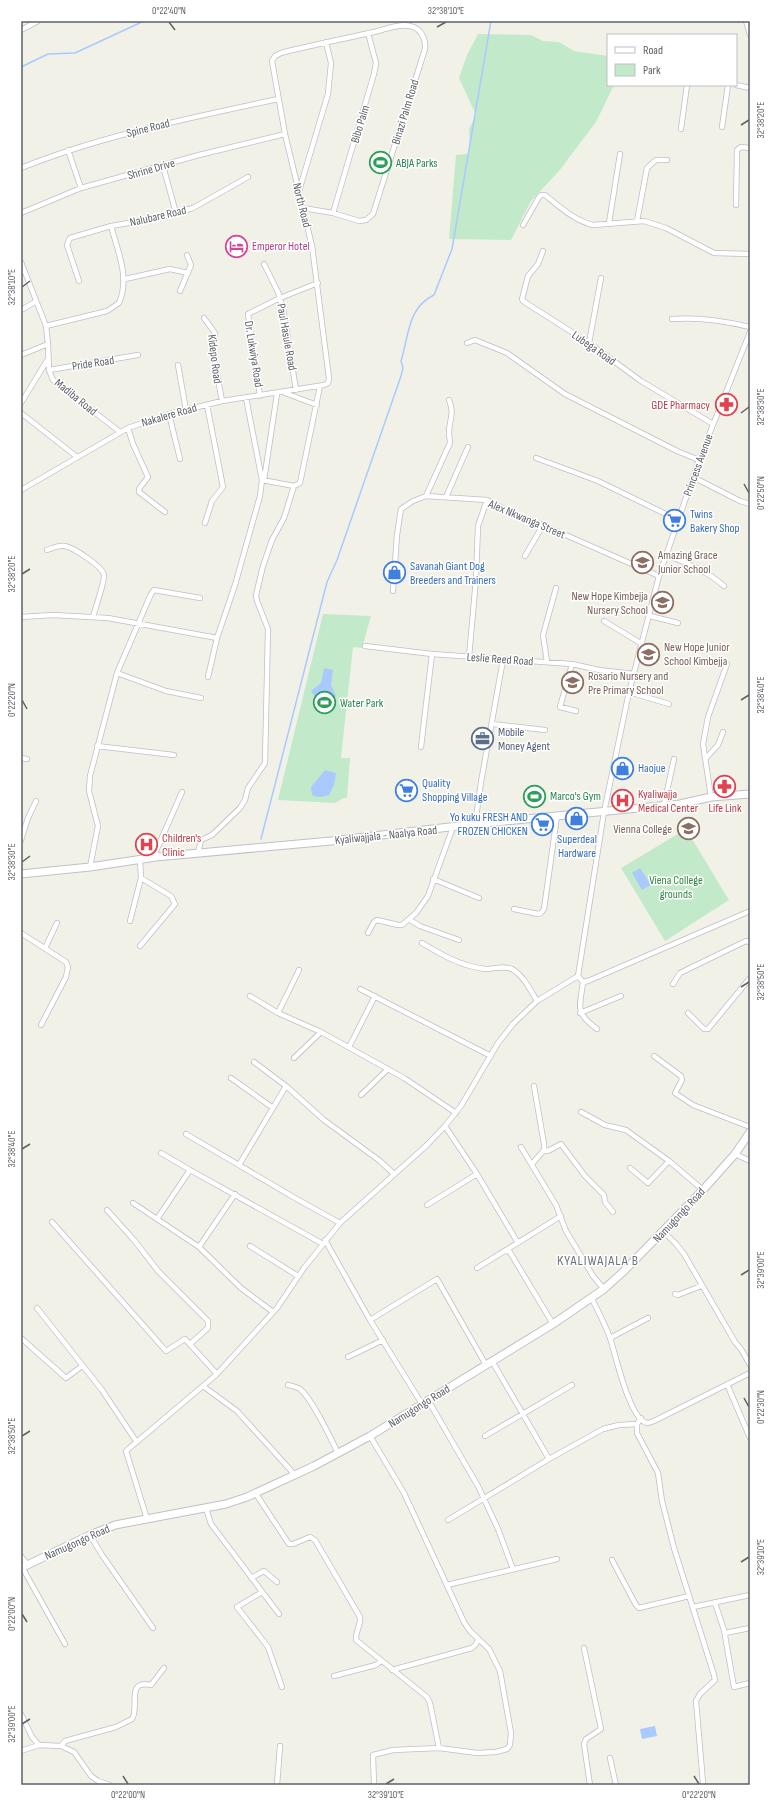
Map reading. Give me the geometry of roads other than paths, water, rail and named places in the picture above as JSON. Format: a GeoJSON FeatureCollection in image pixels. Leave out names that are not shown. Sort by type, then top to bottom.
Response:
{"type":"FeatureCollection","features":[{"type":"Feature","properties":{"kind":"main road","name":"Kyaliwajjala - Naalya Road"},"geometry":{"type":"LineString","coordinates":[[21,874],[90,867],[156,857],[680,804],[710,797],[750,794]]}},
{"type":"Feature","properties":{"kind":"main road","name":"Namugongo Road"},"geometry":{"type":"LineString","coordinates":[[23,1566],[90,1534],[115,1525],[226,1504],[256,1494],[370,1436],[592,1299],[623,1272],[664,1232],[735,1154],[750,1132]]}},
{"type":"Feature","properties":{"kind":"street"},"geometry":{"type":"LineString","coordinates":[[21,30],[38,21]]}},
{"type":"Feature","properties":{"kind":"street"},"geometry":{"type":"LineString","coordinates":[[746,21],[750,35]]}},
{"type":"Feature","properties":{"kind":"street","name":"Binazi Palm Road"},"geometry":{"type":"LineString","coordinates":[[303,208],[333,213],[363,222],[373,214],[425,49],[425,40],[419,31],[411,26],[404,25],[368,33]]}},
{"type":"Feature","properties":{"kind":"street"},"geometry":{"type":"LineString","coordinates":[[299,192],[328,94],[331,63],[326,42],[368,33]]}},
{"type":"Feature","properties":{"kind":"street","name":"Bibo Palm"},"geometry":{"type":"LineString","coordinates":[[333,213],[374,74],[376,63],[368,33]]}},
{"type":"Feature","properties":{"kind":"street","name":"North Road"},"geometry":{"type":"LineString","coordinates":[[320,386],[326,384],[329,378],[318,283],[312,246],[285,134],[272,69],[273,58],[280,53],[326,42]]}},
{"type":"Feature","properties":{"kind":"street"},"geometry":{"type":"LineString","coordinates":[[737,85],[750,88]]}},
{"type":"Feature","properties":{"kind":"street"},"geometry":{"type":"LineString","coordinates":[[681,129],[686,86]]}},
{"type":"Feature","properties":{"kind":"street"},"geometry":{"type":"LineString","coordinates":[[722,127],[728,86]]}},
{"type":"Feature","properties":{"kind":"street","name":"Spine Road"},"geometry":{"type":"LineString","coordinates":[[21,168],[68,150],[157,126],[278,99]]}},
{"type":"Feature","properties":{"kind":"street","name":"Shrine Drive"},"geometry":{"type":"LineString","coordinates":[[21,213],[82,188],[199,155],[285,134]]}},
{"type":"Feature","properties":{"kind":"street"},"geometry":{"type":"LineString","coordinates":[[736,205],[737,150],[741,147],[750,148]]}},
{"type":"Feature","properties":{"kind":"street"},"geometry":{"type":"LineString","coordinates":[[68,150],[82,188]]}},
{"type":"Feature","properties":{"kind":"street"},"geometry":{"type":"LineString","coordinates":[[610,223],[620,154]]}},
{"type":"Feature","properties":{"kind":"street"},"geometry":{"type":"LineString","coordinates":[[637,221],[647,168],[656,160],[667,160]]}},
{"type":"Feature","properties":{"kind":"street"},"geometry":{"type":"LineString","coordinates":[[163,166],[176,213]]}},
{"type":"Feature","properties":{"kind":"street","name":"Nalubare Road"},"geometry":{"type":"LineString","coordinates":[[79,281],[67,245],[70,238],[111,226],[176,213],[193,208],[248,177]]}},
{"type":"Feature","properties":{"kind":"street"},"geometry":{"type":"LineString","coordinates":[[523,225],[541,195],[546,195],[568,212],[586,223],[593,225],[644,221],[666,228],[714,253],[750,254]]}},
{"type":"Feature","properties":{"kind":"street"},"geometry":{"type":"LineString","coordinates":[[46,326],[107,310],[115,307],[121,298],[125,279],[111,226]]}},
{"type":"Feature","properties":{"kind":"street","name":"Lubega Road"},"geometry":{"type":"LineString","coordinates":[[544,251],[538,264],[528,276],[522,299],[523,301],[589,343],[641,381],[713,424]]}},
{"type":"Feature","properties":{"kind":"street"},"geometry":{"type":"LineString","coordinates":[[180,291],[191,264],[187,255]]}},
{"type":"Feature","properties":{"kind":"street","name":"Madiba Road"},"geometry":{"type":"LineString","coordinates":[[21,263],[35,302],[46,326],[48,370],[56,384],[120,432]]}},
{"type":"Feature","properties":{"kind":"street","name":"Paul Hasule Road"},"geometry":{"type":"LineString","coordinates":[[264,264],[280,298],[296,390]]}},
{"type":"Feature","properties":{"kind":"street"},"geometry":{"type":"LineString","coordinates":[[125,279],[170,269],[188,273]]}},
{"type":"Feature","properties":{"kind":"street"},"geometry":{"type":"LineString","coordinates":[[589,343],[601,278]]}},
{"type":"Feature","properties":{"kind":"street"},"geometry":{"type":"LineString","coordinates":[[280,298],[318,283]]}},
{"type":"Feature","properties":{"kind":"street","name":"Dr. Lukwiya Road"},"geometry":{"type":"LineString","coordinates":[[260,396],[248,314],[280,298]]}},
{"type":"Feature","properties":{"kind":"street"},"geometry":{"type":"LineString","coordinates":[[21,310],[35,302]]}},
{"type":"Feature","properties":{"kind":"street","name":"Kidepo Road"},"geometry":{"type":"LineString","coordinates":[[204,318],[215,333],[212,347],[222,402]]}},
{"type":"Feature","properties":{"kind":"street"},"geometry":{"type":"LineString","coordinates":[[672,319],[682,318],[725,321],[750,327]]}},
{"type":"Feature","properties":{"kind":"street","name":"Princess Avenue"},"geometry":{"type":"LineString","coordinates":[[578,976],[604,812],[629,692],[650,616],[659,576],[699,460],[750,333]]}},
{"type":"Feature","properties":{"kind":"street"},"geometry":{"type":"LineString","coordinates":[[467,343],[475,340],[507,353],[564,394],[677,451],[699,460]]}},
{"type":"Feature","properties":{"kind":"street"},"geometry":{"type":"LineString","coordinates":[[21,355],[48,344]]}},
{"type":"Feature","properties":{"kind":"street","name":"Pride Road"},"geometry":{"type":"LineString","coordinates":[[48,370],[138,355]]}},
{"type":"Feature","properties":{"kind":"street"},"geometry":{"type":"LineString","coordinates":[[21,403],[48,359]]}},
{"type":"Feature","properties":{"kind":"street"},"geometry":{"type":"LineString","coordinates":[[178,365],[186,410]]}},
{"type":"Feature","properties":{"kind":"street"},"geometry":{"type":"LineString","coordinates":[[263,480],[294,486],[300,483],[320,386]]}},
{"type":"Feature","properties":{"kind":"street","name":"Nakalere Road"},"geometry":{"type":"LineString","coordinates":[[22,488],[128,428],[169,414],[207,405],[320,386]]}},
{"type":"Feature","properties":{"kind":"street"},"geometry":{"type":"LineString","coordinates":[[285,392],[317,405]]}},
{"type":"Feature","properties":{"kind":"street"},"geometry":{"type":"LineString","coordinates":[[208,677],[217,638],[235,585],[260,496],[277,394]]}},
{"type":"Feature","properties":{"kind":"street"},"geometry":{"type":"LineString","coordinates":[[246,398],[263,480]]}},
{"type":"Feature","properties":{"kind":"street"},"geometry":{"type":"LineString","coordinates":[[426,496],[450,443],[449,434],[453,416],[449,400]]}},
{"type":"Feature","properties":{"kind":"street"},"geometry":{"type":"LineString","coordinates":[[205,523],[212,501],[223,487],[207,405]]}},
{"type":"Feature","properties":{"kind":"street"},"geometry":{"type":"LineString","coordinates":[[21,413],[77,457]]}},
{"type":"Feature","properties":{"kind":"street"},"geometry":{"type":"LineString","coordinates":[[169,414],[180,459]]}},
{"type":"Feature","properties":{"kind":"street"},"geometry":{"type":"LineString","coordinates":[[128,428],[138,456],[148,475],[148,479],[139,492],[165,512]]}},
{"type":"Feature","properties":{"kind":"street"},"geometry":{"type":"LineString","coordinates":[[446,497],[468,447]]}},
{"type":"Feature","properties":{"kind":"street"},"geometry":{"type":"LineString","coordinates":[[536,458],[598,481],[678,520]]}},
{"type":"Feature","properties":{"kind":"street"},"geometry":{"type":"LineString","coordinates":[[693,477],[740,501],[750,504]]}},
{"type":"Feature","properties":{"kind":"street"},"geometry":{"type":"LineString","coordinates":[[198,853],[201,840],[212,835],[240,808],[245,800],[248,788],[265,763],[268,629],[256,595],[263,566],[272,540],[284,518],[294,486]]}},
{"type":"Feature","properties":{"kind":"street","name":"Alex Nkwanga Street"},"geometry":{"type":"LineString","coordinates":[[393,591],[397,535],[402,510],[413,501],[426,496],[487,500],[514,514],[543,525],[659,576]]}},
{"type":"Feature","properties":{"kind":"street"},"geometry":{"type":"LineString","coordinates":[[469,657],[476,579],[478,526],[487,500]]}},
{"type":"Feature","properties":{"kind":"street"},"geometry":{"type":"LineString","coordinates":[[525,556],[543,525]]}},
{"type":"Feature","properties":{"kind":"street"},"geometry":{"type":"LineString","coordinates":[[47,550],[59,546],[67,547],[82,555],[102,571],[104,578],[93,617]]}},
{"type":"Feature","properties":{"kind":"street"},"geometry":{"type":"LineString","coordinates":[[666,555],[699,569],[712,576],[724,586]]}},
{"type":"Feature","properties":{"kind":"street"},"geometry":{"type":"LineString","coordinates":[[547,662],[543,635],[556,588]]}},
{"type":"Feature","properties":{"kind":"street"},"geometry":{"type":"LineString","coordinates":[[90,867],[98,826],[88,785],[117,673],[154,590],[200,598]]}},
{"type":"Feature","properties":{"kind":"street"},"geometry":{"type":"LineString","coordinates":[[21,617],[53,615],[93,617],[140,623],[217,638]]}},
{"type":"Feature","properties":{"kind":"street"},"geometry":{"type":"LineString","coordinates":[[650,616],[678,623]]}},
{"type":"Feature","properties":{"kind":"street"},"geometry":{"type":"LineString","coordinates":[[604,621],[642,644]]}},
{"type":"Feature","properties":{"kind":"street","name":"Leslie Reed Road"},"geometry":{"type":"LineString","coordinates":[[365,646],[432,654],[572,664],[599,670],[634,674]]}},
{"type":"Feature","properties":{"kind":"street"},"geometry":{"type":"LineString","coordinates":[[421,748],[432,654]]}},
{"type":"Feature","properties":{"kind":"street"},"geometry":{"type":"LineString","coordinates":[[475,824],[503,660]]}},
{"type":"Feature","properties":{"kind":"street"},"geometry":{"type":"LineString","coordinates":[[572,664],[560,707],[576,711]]}},
{"type":"Feature","properties":{"kind":"street"},"geometry":{"type":"LineString","coordinates":[[710,797],[703,744],[708,718],[727,664]]}},
{"type":"Feature","properties":{"kind":"street"},"geometry":{"type":"LineString","coordinates":[[117,673],[166,691],[201,698]]}},
{"type":"Feature","properties":{"kind":"street"},"geometry":{"type":"LineString","coordinates":[[629,692],[669,704]]}},
{"type":"Feature","properties":{"kind":"street"},"geometry":{"type":"LineString","coordinates":[[492,724],[545,730]]}},
{"type":"Feature","properties":{"kind":"street"},"geometry":{"type":"LineString","coordinates":[[706,758],[718,745],[723,732]]}},
{"type":"Feature","properties":{"kind":"street"},"geometry":{"type":"LineString","coordinates":[[97,746],[174,755]]}},
{"type":"Feature","properties":{"kind":"street"},"geometry":{"type":"LineString","coordinates":[[21,758],[27,759]]}},
{"type":"Feature","properties":{"kind":"street"},"geometry":{"type":"LineString","coordinates":[[664,805],[674,759]]}},
{"type":"Feature","properties":{"kind":"street"},"geometry":{"type":"LineString","coordinates":[[156,857],[156,851],[182,792]]}},
{"type":"Feature","properties":{"kind":"street"},"geometry":{"type":"LineString","coordinates":[[21,840],[28,818],[36,801]]}},
{"type":"Feature","properties":{"kind":"street"},"geometry":{"type":"LineString","coordinates":[[514,909],[538,914],[544,910],[557,816]]}},
{"type":"Feature","properties":{"kind":"street"},"geometry":{"type":"LineString","coordinates":[[368,933],[374,922],[377,920],[402,925],[410,920],[425,902],[453,828]]}},
{"type":"Feature","properties":{"kind":"street"},"geometry":{"type":"LineString","coordinates":[[130,921],[141,878],[140,859]]}},
{"type":"Feature","properties":{"kind":"street"},"geometry":{"type":"LineString","coordinates":[[140,946],[175,904],[171,896],[141,878]]}},
{"type":"Feature","properties":{"kind":"street"},"geometry":{"type":"LineString","coordinates":[[433,879],[479,898]]}},
{"type":"Feature","properties":{"kind":"street"},"geometry":{"type":"LineString","coordinates":[[584,982],[750,912]]}},
{"type":"Feature","properties":{"kind":"street"},"geometry":{"type":"LineString","coordinates":[[410,920],[420,926],[459,940]]}},
{"type":"Feature","properties":{"kind":"street"},"geometry":{"type":"LineString","coordinates":[[45,948],[57,923]]}},
{"type":"Feature","properties":{"kind":"street"},"geometry":{"type":"LineString","coordinates":[[21,933],[66,962],[68,966],[66,977],[42,1025]]}},
{"type":"Feature","properties":{"kind":"street"},"geometry":{"type":"LineString","coordinates":[[673,984],[680,973],[746,941],[750,942]]}},
{"type":"Feature","properties":{"kind":"street"},"geometry":{"type":"LineString","coordinates":[[422,943],[444,956],[474,967],[486,969],[511,969],[517,973],[537,1001]]}},
{"type":"Feature","properties":{"kind":"street"},"geometry":{"type":"LineString","coordinates":[[278,1013],[299,970]]}},
{"type":"Feature","properties":{"kind":"street"},"geometry":{"type":"LineString","coordinates":[[147,1519],[126,1451],[217,1374],[273,1312],[298,1276],[340,1223],[427,1145],[445,1126],[456,1113],[491,1056],[513,1024],[537,1001],[578,976],[584,982]]}},
{"type":"Feature","properties":{"kind":"street"},"geometry":{"type":"LineString","coordinates":[[688,1013],[704,1028],[708,1029],[750,978]]}},
{"type":"Feature","properties":{"kind":"street"},"geometry":{"type":"LineString","coordinates":[[584,982],[580,1013],[585,1020],[597,1029]]}},
{"type":"Feature","properties":{"kind":"street"},"geometry":{"type":"LineString","coordinates":[[360,989],[491,1056]]}},
{"type":"Feature","properties":{"kind":"street"},"geometry":{"type":"LineString","coordinates":[[250,996],[278,1013],[321,1032],[388,1069],[456,1113]]}},
{"type":"Feature","properties":{"kind":"street"},"geometry":{"type":"LineString","coordinates":[[349,1047],[375,996]]}},
{"type":"Feature","properties":{"kind":"street"},"geometry":{"type":"LineString","coordinates":[[580,1013],[621,996]]}},
{"type":"Feature","properties":{"kind":"street"},"geometry":{"type":"LineString","coordinates":[[294,1058],[321,1032]]}},
{"type":"Feature","properties":{"kind":"street"},"geometry":{"type":"LineString","coordinates":[[654,1056],[681,1076],[682,1080],[675,1093],[693,1105],[750,1127]]}},
{"type":"Feature","properties":{"kind":"street"},"geometry":{"type":"LineString","coordinates":[[254,1062],[286,1086],[324,1120],[380,1161],[394,1174]]}},
{"type":"Feature","properties":{"kind":"street"},"geometry":{"type":"LineString","coordinates":[[361,1095],[388,1069]]}},
{"type":"Feature","properties":{"kind":"street"},"geometry":{"type":"LineString","coordinates":[[231,1078],[273,1108]]}},
{"type":"Feature","properties":{"kind":"street"},"geometry":{"type":"LineString","coordinates":[[240,1165],[286,1086]]}},
{"type":"Feature","properties":{"kind":"street"},"geometry":{"type":"LineString","coordinates":[[532,1164],[544,1150],[534,1086]]}},
{"type":"Feature","properties":{"kind":"street"},"geometry":{"type":"LineString","coordinates":[[581,1112],[605,1125],[626,1130],[669,1161],[703,1190]]}},
{"type":"Feature","properties":{"kind":"street"},"geometry":{"type":"LineString","coordinates":[[445,1126],[478,1174],[518,1243]]}},
{"type":"Feature","properties":{"kind":"street"},"geometry":{"type":"LineString","coordinates":[[186,1134],[340,1223]]}},
{"type":"Feature","properties":{"kind":"street"},"geometry":{"type":"LineString","coordinates":[[544,1150],[548,1151],[561,1144],[585,1176],[604,1195],[605,1202],[613,1212]]}},
{"type":"Feature","properties":{"kind":"street"},"geometry":{"type":"LineString","coordinates":[[521,1147],[561,1216],[566,1231],[593,1276],[604,1289]]}},
{"type":"Feature","properties":{"kind":"street"},"geometry":{"type":"LineString","coordinates":[[161,1153],[324,1242],[370,1320],[425,1402],[484,1498],[513,1569]]}},
{"type":"Feature","properties":{"kind":"street"},"geometry":{"type":"LineString","coordinates":[[735,1154],[750,1161]]}},
{"type":"Feature","properties":{"kind":"street"},"geometry":{"type":"LineString","coordinates":[[630,1168],[648,1182],[669,1161]]}},
{"type":"Feature","properties":{"kind":"street"},"geometry":{"type":"LineString","coordinates":[[157,1219],[190,1170]]}},
{"type":"Feature","properties":{"kind":"street"},"geometry":{"type":"LineString","coordinates":[[427,1205],[478,1174]]}},
{"type":"Feature","properties":{"kind":"street"},"geometry":{"type":"LineString","coordinates":[[198,1247],[235,1194]]}},
{"type":"Feature","properties":{"kind":"street"},"geometry":{"type":"LineString","coordinates":[[133,1203],[198,1247],[241,1288],[273,1312]]}},
{"type":"Feature","properties":{"kind":"street"},"geometry":{"type":"LineString","coordinates":[[106,1210],[134,1240],[158,1271],[208,1321],[208,1328],[190,1344]]}},
{"type":"Feature","properties":{"kind":"street"},"geometry":{"type":"LineString","coordinates":[[477,1268],[561,1216]]}},
{"type":"Feature","properties":{"kind":"street"},"geometry":{"type":"LineString","coordinates":[[52,1222],[166,1350],[185,1338],[217,1374]]}},
{"type":"Feature","properties":{"kind":"street"},"geometry":{"type":"LineString","coordinates":[[664,1232],[684,1254],[701,1286],[735,1342],[741,1348],[750,1365]]}},
{"type":"Feature","properties":{"kind":"street"},"geometry":{"type":"LineString","coordinates":[[250,1246],[298,1276]]}},
{"type":"Feature","properties":{"kind":"street"},"geometry":{"type":"LineString","coordinates":[[508,1249],[553,1324]]}},
{"type":"Feature","properties":{"kind":"street"},"geometry":{"type":"LineString","coordinates":[[370,1320],[437,1279],[489,1363],[523,1414],[549,1459]]}},
{"type":"Feature","properties":{"kind":"street"},"geometry":{"type":"LineString","coordinates":[[675,1294],[678,1295],[701,1286]]}},
{"type":"Feature","properties":{"kind":"street"},"geometry":{"type":"LineString","coordinates":[[592,1299],[610,1338],[618,1371],[632,1404],[641,1418],[648,1423],[750,1373]]}},
{"type":"Feature","properties":{"kind":"street"},"geometry":{"type":"LineString","coordinates":[[36,1308],[102,1390],[136,1441]]}},
{"type":"Feature","properties":{"kind":"street"},"geometry":{"type":"LineString","coordinates":[[610,1338],[648,1318]]}},
{"type":"Feature","properties":{"kind":"street"},"geometry":{"type":"LineString","coordinates":[[21,1338],[66,1378],[82,1366]]}},
{"type":"Feature","properties":{"kind":"street"},"geometry":{"type":"LineString","coordinates":[[348,1357],[383,1340]]}},
{"type":"Feature","properties":{"kind":"street"},"geometry":{"type":"LineString","coordinates":[[727,1384],[750,1438]]}},
{"type":"Feature","properties":{"kind":"street"},"geometry":{"type":"LineString","coordinates":[[288,1385],[300,1389],[322,1421],[338,1453]]}},
{"type":"Feature","properties":{"kind":"street"},"geometry":{"type":"LineString","coordinates":[[485,1436],[572,1385]]}},
{"type":"Feature","properties":{"kind":"street"},"geometry":{"type":"LineString","coordinates":[[203,1386],[237,1411],[295,1475]]}},
{"type":"Feature","properties":{"kind":"street"},"geometry":{"type":"LineString","coordinates":[[641,1418],[637,1424],[636,1433],[658,1473],[662,1501],[671,1534],[714,1675],[714,1680],[700,1694],[696,1701],[703,1783]]}},
{"type":"Feature","properties":{"kind":"street"},"geometry":{"type":"LineString","coordinates":[[448,1520],[549,1459],[610,1426],[637,1424]]}},
{"type":"Feature","properties":{"kind":"street"},"geometry":{"type":"LineString","coordinates":[[370,1436],[404,1493],[464,1622],[470,1631],[489,1649],[500,1671],[511,1733],[510,1744],[506,1749],[496,1752],[476,1752],[439,1748],[393,1750],[372,1755],[374,1785]]}},
{"type":"Feature","properties":{"kind":"street"},"geometry":{"type":"LineString","coordinates":[[256,1494],[289,1544],[293,1544],[310,1537],[316,1540],[360,1617],[361,1622],[355,1636],[356,1640],[427,1697],[430,1703],[439,1748]]}},
{"type":"Feature","properties":{"kind":"street"},"geometry":{"type":"LineString","coordinates":[[206,1508],[211,1524],[279,1614]]}},
{"type":"Feature","properties":{"kind":"street"},"geometry":{"type":"LineString","coordinates":[[90,1534],[153,1628]]}},
{"type":"Feature","properties":{"kind":"street"},"geometry":{"type":"LineString","coordinates":[[21,1556],[23,1566],[65,1644]]}},
{"type":"Feature","properties":{"kind":"street"},"geometry":{"type":"LineString","coordinates":[[447,1585],[557,1559]]}},
{"type":"Feature","properties":{"kind":"street"},"geometry":{"type":"LineString","coordinates":[[612,1560],[639,1608],[689,1596]]}},
{"type":"Feature","properties":{"kind":"street"},"geometry":{"type":"LineString","coordinates":[[251,1578],[264,1571],[277,1582]]}},
{"type":"Feature","properties":{"kind":"street"},"geometry":{"type":"LineString","coordinates":[[262,1592],[237,1607],[268,1647],[282,1687]]}},
{"type":"Feature","properties":{"kind":"street"},"geometry":{"type":"LineString","coordinates":[[693,1607],[750,1595]]}},
{"type":"Feature","properties":{"kind":"street"},"geometry":{"type":"LineString","coordinates":[[715,1603],[725,1633],[734,1687],[750,1683]]}},
{"type":"Feature","properties":{"kind":"street"},"geometry":{"type":"LineString","coordinates":[[725,1633],[750,1628]]}},
{"type":"Feature","properties":{"kind":"street"},"geometry":{"type":"LineString","coordinates":[[392,1670],[472,1648],[478,1639]]}},
{"type":"Feature","properties":{"kind":"street"},"geometry":{"type":"LineString","coordinates":[[584,1648],[601,1729],[586,1740],[584,1744],[590,1785]]}},
{"type":"Feature","properties":{"kind":"street"},"geometry":{"type":"LineString","coordinates":[[334,1676],[376,1665],[381,1661]]}},
{"type":"Feature","properties":{"kind":"street"},"geometry":{"type":"LineString","coordinates":[[61,1746],[66,1741],[116,1727],[132,1719],[134,1715],[136,1690],[139,1685],[144,1683],[151,1685],[164,1668]]}},
{"type":"Feature","properties":{"kind":"street"},"geometry":{"type":"LineString","coordinates":[[21,1714],[32,1737],[39,1745]]}},
{"type":"Feature","properties":{"kind":"street"},"geometry":{"type":"LineString","coordinates":[[21,1751],[39,1745],[61,1746],[74,1752],[91,1776],[98,1781],[110,1785]]}},
{"type":"Feature","properties":{"kind":"street"},"geometry":{"type":"LineString","coordinates":[[277,1785],[280,1746]]}},
{"type":"Feature","properties":{"kind":"street"},"geometry":{"type":"LineString","coordinates":[[610,1758],[616,1785]]}},
{"type":"Feature","properties":{"kind":"water"},"geometry":{"type":"Polygon","coordinates":[[[324,668],[333,670],[331,685],[336,696],[329,701],[322,702],[313,695],[311,691],[321,683],[324,668]]]}},
{"type":"Feature","properties":{"kind":"water"},"geometry":{"type":"Polygon","coordinates":[[[325,770],[336,773],[334,785],[329,795],[316,797],[312,795],[311,787],[325,770]]]}},
{"type":"Feature","properties":{"kind":"water"},"geometry":{"type":"Polygon","coordinates":[[[640,868],[651,885],[642,890],[632,873],[640,868]]]}},
{"type":"Feature","properties":{"kind":"water"},"geometry":{"type":"Polygon","coordinates":[[[655,1726],[657,1736],[642,1739],[640,1729],[655,1726]]]}},
{"type":"Feature","properties":{"kind":"waterway"},"geometry":{"type":"LineString","coordinates":[[21,67],[48,54],[75,53],[144,21]]}},
{"type":"Feature","properties":{"kind":"waterway"},"geometry":{"type":"LineString","coordinates":[[261,839],[327,582],[337,560],[401,376],[403,368],[401,361],[410,324],[419,307],[434,295],[452,249],[491,21]]}},
{"type":"Feature","properties":{"kind":"place","name":"ABJA Parks"},"geometry":{"type":"Point","coordinates":[380,163]}},
{"type":"Feature","properties":{"kind":"place","name":"Emperor Hotel"},"geometry":{"type":"Point","coordinates":[237,246]}},
{"type":"Feature","properties":{"kind":"place","name":"GDE Pharmacy"},"geometry":{"type":"Point","coordinates":[726,405]}},
{"type":"Feature","properties":{"kind":"place","name":"Twins Bakery Shop"},"geometry":{"type":"Point","coordinates":[674,521]}},
{"type":"Feature","properties":{"kind":"place","name":"Amazing Grace Junior School"},"geometry":{"type":"Point","coordinates":[643,562]}},
{"type":"Feature","properties":{"kind":"place","name":"Savanah Giant Dog Breeders and Trainers"},"geometry":{"type":"Point","coordinates":[395,573]}},
{"type":"Feature","properties":{"kind":"place","name":"New Hope Kimbejja Nursery School"},"geometry":{"type":"Point","coordinates":[663,603]}},
{"type":"Feature","properties":{"kind":"place","name":"New Hope Junior School Kimbejja"},"geometry":{"type":"Point","coordinates":[649,654]}},
{"type":"Feature","properties":{"kind":"place","name":"Rosario Nursery and Pre Primary School"},"geometry":{"type":"Point","coordinates":[573,683]}},
{"type":"Feature","properties":{"kind":"place","name":"Water Park"},"geometry":{"type":"Point","coordinates":[324,703]}},
{"type":"Feature","properties":{"kind":"place","name":"Mobile Money Agent"},"geometry":{"type":"Point","coordinates":[483,739]}},
{"type":"Feature","properties":{"kind":"place","name":"Haojue"},"geometry":{"type":"Point","coordinates":[623,768]}},
{"type":"Feature","properties":{"kind":"place","name":"Life Link"},"geometry":{"type":"Point","coordinates":[725,787]}},
{"type":"Feature","properties":{"kind":"place","name":"Quality Shopping Village"},"geometry":{"type":"Point","coordinates":[407,790]}},
{"type":"Feature","properties":{"kind":"place","name":"Marco's Gym"},"geometry":{"type":"Point","coordinates":[534,796]}},
{"type":"Feature","properties":{"kind":"place","name":"Kyaliwajja Medical Center"},"geometry":{"type":"Point","coordinates":[623,801]}},
{"type":"Feature","properties":{"kind":"place","name":"Superdeal Hardware"},"geometry":{"type":"Point","coordinates":[577,818]}},
{"type":"Feature","properties":{"kind":"place","name":"Yo kuku FRESH AND FROZEN CHICKEN"},"geometry":{"type":"Point","coordinates":[543,824]}},
{"type":"Feature","properties":{"kind":"place","name":"Vienna College"},"geometry":{"type":"Point","coordinates":[688,829]}},
{"type":"Feature","properties":{"kind":"place","name":"Children's Clinic"},"geometry":{"type":"Point","coordinates":[146,845]}},
{"type":"Feature","properties":{"kind":"district","name":"KYALIWAJALA B"},"geometry":{"type":"Point","coordinates":[598,1260]}},
{"type":"Feature","properties":{"kind":"park label","name":"Viena College grounds"},"geometry":{"type":"Point","coordinates":[676,887]}}]}
